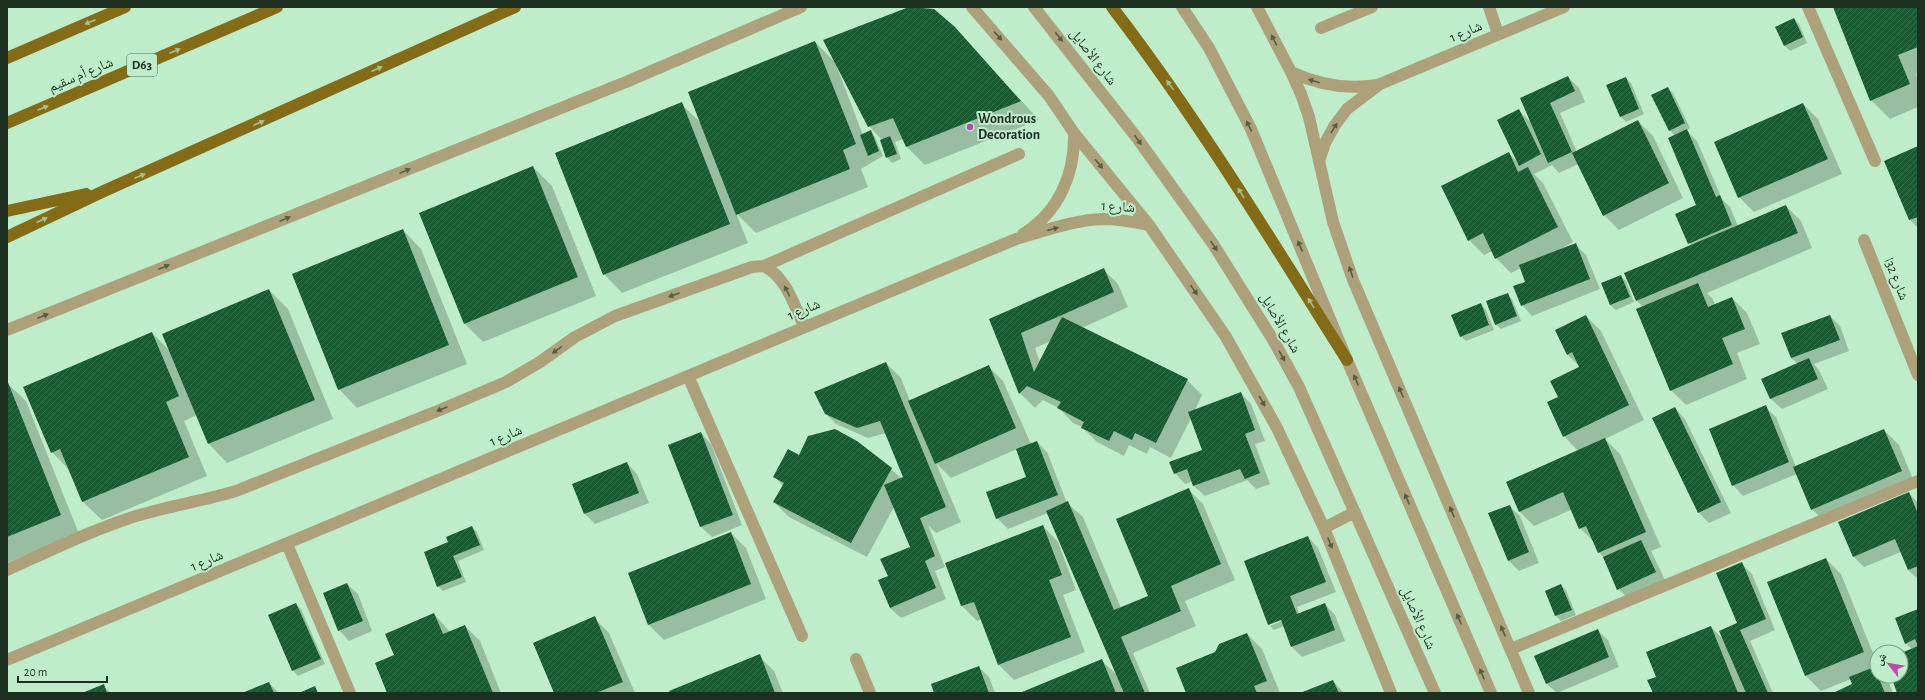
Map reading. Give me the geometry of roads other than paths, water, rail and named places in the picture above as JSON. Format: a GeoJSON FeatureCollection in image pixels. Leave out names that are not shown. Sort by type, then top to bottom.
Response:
{"type":"FeatureCollection","features":[{"type":"Feature","properties":{"kind":"main road"},"geometry":{"type":"LineString","coordinates":[[7,58],[125,7]]}},
{"type":"Feature","properties":{"kind":"main road","name":"شارع أم سقيم"},"geometry":{"type":"LineString","coordinates":[[7,123],[278,7]]}},
{"type":"Feature","properties":{"kind":"main road"},"geometry":{"type":"LineString","coordinates":[[7,236],[515,7]]}},
{"type":"Feature","properties":{"kind":"main road"},"geometry":{"type":"LineString","coordinates":[[1112,7],[1192,116],[1347,360]]}},
{"type":"Feature","properties":{"kind":"main road"},"geometry":{"type":"LineString","coordinates":[[7,211],[104,191]]}},
{"type":"Feature","properties":{"kind":"street"},"geometry":{"type":"LineString","coordinates":[[7,330],[626,82],[801,7]]}},
{"type":"Feature","properties":{"kind":"street"},"geometry":{"type":"LineString","coordinates":[[972,7],[1049,96],[1074,133],[1149,225],[1226,337],[1277,428],[1324,528],[1391,693]]}},
{"type":"Feature","properties":{"kind":"street","name":"شارع الأصايل"},"geometry":{"type":"LineString","coordinates":[[1034,7],[1137,138],[1213,244],[1244,291],[1299,387],[1435,693]]}},
{"type":"Feature","properties":{"kind":"street"},"geometry":{"type":"LineString","coordinates":[[1182,7],[1209,48],[1251,129],[1347,360],[1491,693]]}},
{"type":"Feature","properties":{"kind":"street"},"geometry":{"type":"LineString","coordinates":[[1258,7],[1292,72],[1309,117],[1318,163],[1334,222],[1353,280],[1529,693]]}},
{"type":"Feature","properties":{"kind":"street"},"geometry":{"type":"LineString","coordinates":[[1321,28],[1372,7]]}},
{"type":"Feature","properties":{"kind":"street"},"geometry":{"type":"LineString","coordinates":[[1489,7],[1498,34]]}},
{"type":"Feature","properties":{"kind":"street","name":"شارع 1"},"geometry":{"type":"LineString","coordinates":[[1292,72],[1308,80],[1332,86],[1362,87],[1380,84],[1564,7]]}},
{"type":"Feature","properties":{"kind":"street"},"geometry":{"type":"LineString","coordinates":[[1808,7],[1875,160]]}},
{"type":"Feature","properties":{"kind":"street","name":"شارع 1"},"geometry":{"type":"LineString","coordinates":[[1318,163],[1325,143],[1335,125],[1347,109],[1380,84]]}},
{"type":"Feature","properties":{"kind":"street","name":"شارع 1"},"geometry":{"type":"LineString","coordinates":[[1016,239],[1045,217],[1056,203],[1071,169],[1075,151],[1074,133]]}},
{"type":"Feature","properties":{"kind":"street"},"geometry":{"type":"LineString","coordinates":[[7,570],[108,526],[137,516],[202,501],[236,491],[440,410],[524,373],[575,337],[615,316],[740,271],[764,266],[1019,154]]}},
{"type":"Feature","properties":{"kind":"street","name":"شارع 1"},"geometry":{"type":"LineString","coordinates":[[7,660],[688,376],[804,326],[1016,239],[1080,222],[1103,219],[1126,220],[1149,225]]}},
{"type":"Feature","properties":{"kind":"street","name":"شارع 32ا"},"geometry":{"type":"LineString","coordinates":[[1864,240],[1918,375]]}},
{"type":"Feature","properties":{"kind":"street"},"geometry":{"type":"LineString","coordinates":[[764,266],[771,270],[784,286],[804,326]]}},
{"type":"Feature","properties":{"kind":"street"},"geometry":{"type":"LineString","coordinates":[[688,376],[802,636]]}},
{"type":"Feature","properties":{"kind":"street"},"geometry":{"type":"LineString","coordinates":[[1511,649],[1918,481]]}},
{"type":"Feature","properties":{"kind":"street"},"geometry":{"type":"LineString","coordinates":[[1324,528],[1355,512]]}},
{"type":"Feature","properties":{"kind":"street"},"geometry":{"type":"LineString","coordinates":[[287,544],[350,693]]}},
{"type":"Feature","properties":{"kind":"street"},"geometry":{"type":"LineString","coordinates":[[856,659],[870,693]]}},
{"type":"Feature","properties":{"kind":"place","name":"Wondrous Decoration"},"geometry":{"type":"Point","coordinates":[970,127]}}]}
